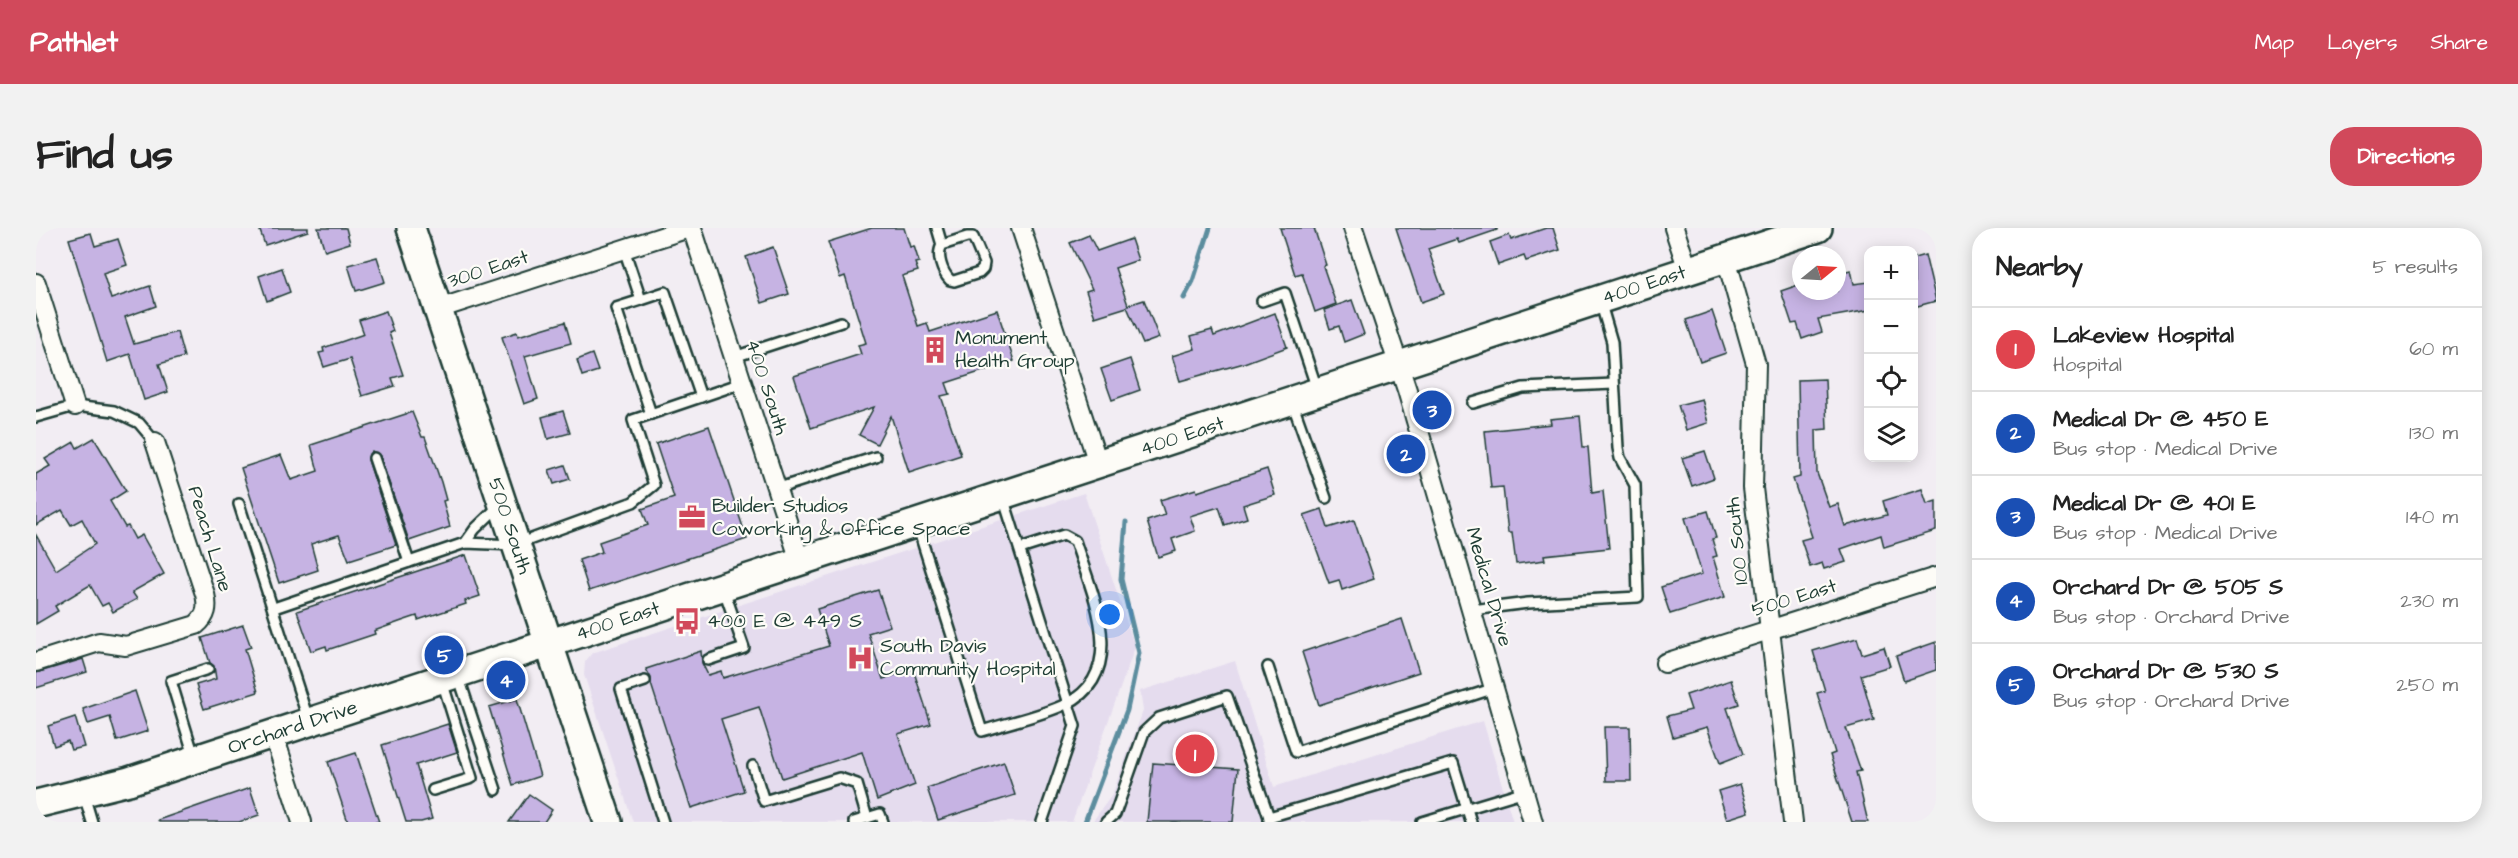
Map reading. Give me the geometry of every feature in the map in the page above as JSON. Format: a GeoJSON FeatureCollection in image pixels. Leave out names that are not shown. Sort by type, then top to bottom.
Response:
{"type":"FeatureCollection","features":[{"type":"Feature","properties":{"kind":"main road","name":"500 South"},"geometry":{"type":"LineString","coordinates":[[411,228],[608,822]]}},
{"type":"Feature","properties":{"kind":"main road","name":"400 East"},"geometry":{"type":"LineString","coordinates":[[548,643],[1818,228]]}},
{"type":"Feature","properties":{"kind":"main road","name":"Orchard Drive"},"geometry":{"type":"LineString","coordinates":[[37,807],[129,781],[548,643]]}},
{"type":"Feature","properties":{"kind":"street","name":"300 East"},"geometry":{"type":"LineString","coordinates":[[438,309],[691,228]]}},
{"type":"Feature","properties":{"kind":"street","name":"400 South"},"geometry":{"type":"LineString","coordinates":[[691,228],[800,561]]}},
{"type":"Feature","properties":{"kind":"street"},"geometry":{"type":"LineString","coordinates":[[1021,228],[1098,463]]}},
{"type":"Feature","properties":{"kind":"street","name":"Medical Drive"},"geometry":{"type":"LineString","coordinates":[[1353,228],[1399,365],[1533,822]]}},
{"type":"Feature","properties":{"kind":"street"},"geometry":{"type":"LineString","coordinates":[[1674,228],[1688,270]]}},
{"type":"Feature","properties":{"kind":"street","name":"100 South"},"geometry":{"type":"LineString","coordinates":[[1726,258],[1756,364],[1753,488],[1793,822]]}},
{"type":"Feature","properties":{"kind":"street"},"geometry":{"type":"LineString","coordinates":[[36,283],[75,406]]}},
{"type":"Feature","properties":{"kind":"street","name":"Peach Lane"},"geometry":{"type":"LineString","coordinates":[[36,662],[99,642],[126,646],[196,625],[203,619],[206,611],[205,594],[155,442]]}},
{"type":"Feature","properties":{"kind":"street","name":"500 East"},"geometry":{"type":"LineString","coordinates":[[1665,663],[1936,577]]}},
{"type":"Feature","properties":{"kind":"street"},"geometry":{"type":"LineString","coordinates":[[273,733],[302,822]]}},
{"type":"Feature","properties":{"kind":"lane"},"geometry":{"type":"LineString","coordinates":[[937,228],[942,245],[939,254],[945,275],[950,280],[954,281],[979,273],[983,269],[980,252],[973,237],[942,245]]}},
{"type":"Feature","properties":{"kind":"lane"},"geometry":{"type":"LineString","coordinates":[[624,249],[641,300]]}},
{"type":"Feature","properties":{"kind":"lane"},"geometry":{"type":"LineString","coordinates":[[651,414],[616,308],[665,292],[700,397]]}},
{"type":"Feature","properties":{"kind":"lane"},"geometry":{"type":"LineString","coordinates":[[1262,301],[1285,293],[1318,391]]}},
{"type":"Feature","properties":{"kind":"lane"},"geometry":{"type":"LineString","coordinates":[[1472,610],[1528,603],[1638,597],[1635,485],[1620,458],[1618,448],[1612,342],[1600,299]]}},
{"type":"Feature","properties":{"kind":"lane"},"geometry":{"type":"LineString","coordinates":[[734,357],[841,322]]}},
{"type":"Feature","properties":{"kind":"lane"},"geometry":{"type":"LineString","coordinates":[[274,608],[465,543],[515,544],[633,502],[654,485],[633,420],[742,383]]}},
{"type":"Feature","properties":{"kind":"lane"},"geometry":{"type":"LineString","coordinates":[[1473,403],[1523,388],[1614,384]]}},
{"type":"Feature","properties":{"kind":"lane"},"geometry":{"type":"LineString","coordinates":[[1292,400],[1326,498]]}},
{"type":"Feature","properties":{"kind":"lane"},"geometry":{"type":"LineString","coordinates":[[36,417],[75,406],[114,411],[139,423],[155,442]]}},
{"type":"Feature","properties":{"kind":"lane"},"geometry":{"type":"LineString","coordinates":[[776,489],[876,457]]}},
{"type":"Feature","properties":{"kind":"lane"},"geometry":{"type":"LineString","coordinates":[[374,458],[409,562]]}},
{"type":"Feature","properties":{"kind":"lane"},"geometry":{"type":"LineString","coordinates":[[1003,494],[1075,726],[1042,822]]}},
{"type":"Feature","properties":{"kind":"lane"},"geometry":{"type":"LineString","coordinates":[[239,504],[309,721]]}},
{"type":"Feature","properties":{"kind":"lane"},"geometry":{"type":"LineString","coordinates":[[465,543],[475,529],[502,504]]}},
{"type":"Feature","properties":{"kind":"lane"},"geometry":{"type":"LineString","coordinates":[[916,523],[982,731],[1068,703],[1091,684],[1102,661],[1102,626],[1075,541],[1064,536],[1020,549]]}},
{"type":"Feature","properties":{"kind":"lane"},"geometry":{"type":"LineString","coordinates":[[708,660],[744,648],[723,586]]}},
{"type":"Feature","properties":{"kind":"lane"},"geometry":{"type":"LineString","coordinates":[[1268,667],[1296,752],[1495,688]]}},
{"type":"Feature","properties":{"kind":"lane"},"geometry":{"type":"LineString","coordinates":[[195,759],[171,681],[208,669]]}},
{"type":"Feature","properties":{"kind":"lane"},"geometry":{"type":"LineString","coordinates":[[433,790],[472,778],[449,676]]}},
{"type":"Feature","properties":{"kind":"lane"},"geometry":{"type":"LineString","coordinates":[[449,676],[496,790]]}},
{"type":"Feature","properties":{"kind":"lane"},"geometry":{"type":"LineString","coordinates":[[645,681],[621,689],[663,822]]}},
{"type":"Feature","properties":{"kind":"lane"},"geometry":{"type":"LineString","coordinates":[[1106,822],[1115,814],[1144,732],[1159,718],[1227,696],[1269,819],[1453,763],[1471,822]]}},
{"type":"Feature","properties":{"kind":"lane"},"geometry":{"type":"LineString","coordinates":[[753,766],[764,801],[839,778],[857,784],[867,818]]}},
{"type":"Feature","properties":{"kind":"lane"},"geometry":{"type":"LineString","coordinates":[[1422,822],[1525,791]]}},
{"type":"Feature","properties":{"kind":"lane"},"geometry":{"type":"LineString","coordinates":[[83,793],[92,822]]}},
{"type":"Feature","properties":{"kind":"lane"},"geometry":{"type":"LineString","coordinates":[[854,822],[880,814],[883,822]]}},
{"type":"Feature","properties":{"kind":"shaded area","name":"South Davis Community Hospital"},"geometry":{"type":"Polygon","coordinates":[[[1084,493],[1135,647],[1072,822],[633,822],[584,675],[585,662],[592,653],[1084,493]]]}},
{"type":"Feature","properties":{"kind":"shaded area"},"geometry":{"type":"Polygon","coordinates":[[[1235,661],[1274,787],[1483,721],[1513,822],[1092,822],[1112,795],[1143,711],[1140,691],[1235,661]]]}},
{"type":"Feature","properties":{"kind":"building"},"geometry":{"type":"Polygon","coordinates":[[[259,228],[308,228],[308,231],[265,245],[259,228]]]}},
{"type":"Feature","properties":{"kind":"building"},"geometry":{"type":"Polygon","coordinates":[[[318,228],[346,228],[350,243],[325,251],[318,228]]]}},
{"type":"Feature","properties":{"kind":"building","name":"Monument Health Group"},"geometry":{"type":"Polygon","coordinates":[[[872,228],[904,228],[910,247],[914,246],[919,262],[915,263],[918,271],[902,276],[918,326],[927,323],[930,332],[997,310],[1014,361],[946,383],[950,394],[941,396],[961,455],[909,472],[891,416],[877,444],[859,435],[874,407],[811,428],[794,376],[861,354],[858,345],[866,343],[845,276],[840,278],[828,242],[872,228]]]}},
{"type":"Feature","properties":{"kind":"building"},"geometry":{"type":"Polygon","coordinates":[[[1280,228],[1314,228],[1326,265],[1323,266],[1336,304],[1315,312],[1302,273],[1295,275],[1280,228]]]}},
{"type":"Feature","properties":{"kind":"building"},"geometry":{"type":"Polygon","coordinates":[[[1396,228],[1497,228],[1497,230],[1459,243],[1457,239],[1428,249],[1444,294],[1421,302],[1396,228]]]}},
{"type":"Feature","properties":{"kind":"building"},"geometry":{"type":"Polygon","coordinates":[[[1546,228],[1553,228],[1560,250],[1526,261],[1524,256],[1498,265],[1490,242],[1509,235],[1511,240],[1546,228]]]}},
{"type":"Feature","properties":{"kind":"building"},"geometry":{"type":"Polygon","coordinates":[[[91,233],[95,246],[118,239],[127,265],[103,273],[111,299],[150,286],[156,306],[125,317],[134,344],[177,332],[184,357],[159,364],[168,392],[144,400],[130,354],[107,362],[69,239],[91,233]]]}},
{"type":"Feature","properties":{"kind":"building"},"geometry":{"type":"Polygon","coordinates":[[[1089,235],[1097,251],[1131,239],[1138,260],[1115,268],[1128,305],[1144,300],[1159,338],[1143,344],[1127,307],[1095,317],[1086,291],[1092,289],[1070,243],[1089,235]]]}},
{"type":"Feature","properties":{"kind":"building"},"geometry":{"type":"Polygon","coordinates":[[[773,247],[789,294],[762,303],[746,257],[773,247]]]}},
{"type":"Feature","properties":{"kind":"building"},"geometry":{"type":"Polygon","coordinates":[[[1925,255],[1936,301],[1918,306],[1918,300],[1918,257],[1925,255]]]}},
{"type":"Feature","properties":{"kind":"building"},"geometry":{"type":"Polygon","coordinates":[[[377,257],[385,282],[356,291],[348,265],[377,257]]]}},
{"type":"Feature","properties":{"kind":"building"},"geometry":{"type":"Polygon","coordinates":[[[282,268],[290,292],[267,301],[259,276],[282,268]]]}},
{"type":"Feature","properties":{"kind":"building"},"geometry":{"type":"Polygon","coordinates":[[[1851,270],[1854,284],[1864,283],[1864,311],[1818,319],[1822,332],[1802,339],[1797,323],[1792,324],[1781,291],[1792,287],[1792,300],[1846,300],[1846,271],[1851,270]]]}},
{"type":"Feature","properties":{"kind":"building"},"geometry":{"type":"Polygon","coordinates":[[[1352,300],[1364,334],[1344,342],[1339,326],[1330,329],[1324,310],[1352,300]]]}},
{"type":"Feature","properties":{"kind":"building"},"geometry":{"type":"Polygon","coordinates":[[[386,311],[393,331],[389,333],[403,375],[392,378],[395,386],[362,396],[350,359],[324,367],[319,353],[324,352],[323,348],[364,334],[359,320],[386,311]]]}},
{"type":"Feature","properties":{"kind":"building"},"geometry":{"type":"Polygon","coordinates":[[[1712,311],[1726,353],[1700,362],[1686,320],[1712,311]]]}},
{"type":"Feature","properties":{"kind":"building"},"geometry":{"type":"Polygon","coordinates":[[[1275,313],[1287,347],[1244,363],[1180,381],[1172,356],[1195,349],[1191,336],[1212,330],[1214,336],[1275,313]]]}},
{"type":"Feature","properties":{"kind":"building"},"geometry":{"type":"Polygon","coordinates":[[[565,322],[571,343],[525,356],[538,399],[524,404],[502,337],[517,332],[518,336],[565,322]]]}},
{"type":"Feature","properties":{"kind":"building"},"geometry":{"type":"Polygon","coordinates":[[[592,354],[598,371],[582,376],[577,360],[592,354]]]}},
{"type":"Feature","properties":{"kind":"building"},"geometry":{"type":"Polygon","coordinates":[[[1130,359],[1140,390],[1112,400],[1101,369],[1130,359]]]}},
{"type":"Feature","properties":{"kind":"building"},"geometry":{"type":"Polygon","coordinates":[[[1825,379],[1827,429],[1816,430],[1817,473],[1829,507],[1838,504],[1845,526],[1887,515],[1883,501],[1922,489],[1927,504],[1936,501],[1936,531],[1884,547],[1881,535],[1841,549],[1846,562],[1824,569],[1822,563],[1810,567],[1801,540],[1812,537],[1793,479],[1800,477],[1798,380],[1825,379]]]}},
{"type":"Feature","properties":{"kind":"building"},"geometry":{"type":"Polygon","coordinates":[[[1702,399],[1708,423],[1686,430],[1678,405],[1702,399]]]}},
{"type":"Feature","properties":{"kind":"building"},"geometry":{"type":"Polygon","coordinates":[[[563,411],[570,433],[548,439],[542,417],[563,411]]]}},
{"type":"Feature","properties":{"kind":"building"},"geometry":{"type":"Polygon","coordinates":[[[412,412],[422,437],[425,437],[441,482],[450,527],[409,541],[380,456],[372,451],[368,460],[396,545],[349,560],[339,535],[311,544],[318,570],[279,583],[241,468],[281,455],[291,480],[318,471],[311,445],[412,412]]]}},
{"type":"Feature","properties":{"kind":"building"},"geometry":{"type":"Polygon","coordinates":[[[1580,416],[1583,447],[1588,447],[1592,493],[1603,491],[1609,548],[1544,555],[1545,560],[1516,564],[1512,533],[1508,533],[1503,487],[1491,488],[1485,431],[1551,424],[1550,419],[1580,416]]]}},
{"type":"Feature","properties":{"kind":"building","name":"Builder Studios Coworking & Office Space"},"geometry":{"type":"Polygon","coordinates":[[[709,426],[747,539],[589,591],[579,560],[602,552],[599,542],[648,525],[642,509],[674,498],[656,444],[709,426]]]}},
{"type":"Feature","properties":{"kind":"building"},"geometry":{"type":"Polygon","coordinates":[[[94,438],[126,491],[110,501],[135,539],[142,535],[164,574],[132,592],[137,599],[113,612],[108,603],[102,606],[90,585],[55,606],[58,611],[36,624],[36,535],[56,570],[95,544],[82,519],[71,525],[62,510],[36,525],[36,474],[50,466],[45,459],[74,442],[77,448],[94,438]]]}},
{"type":"Feature","properties":{"kind":"building"},"geometry":{"type":"Polygon","coordinates":[[[1705,451],[1714,478],[1692,486],[1682,458],[1705,451]]]}},
{"type":"Feature","properties":{"kind":"building"},"geometry":{"type":"Polygon","coordinates":[[[565,465],[570,479],[554,484],[549,470],[565,465]]]}},
{"type":"Feature","properties":{"kind":"building"},"geometry":{"type":"Polygon","coordinates":[[[1267,469],[1275,495],[1243,505],[1247,518],[1225,525],[1219,507],[1190,516],[1195,531],[1172,539],[1176,551],[1158,557],[1147,521],[1165,515],[1160,500],[1196,489],[1197,492],[1267,469]]]}},
{"type":"Feature","properties":{"kind":"building"},"geometry":{"type":"Polygon","coordinates":[[[1322,509],[1328,528],[1354,520],[1374,579],[1342,590],[1339,580],[1329,583],[1304,515],[1322,509]]]}},
{"type":"Feature","properties":{"kind":"building"},"geometry":{"type":"Polygon","coordinates":[[[1708,511],[1716,538],[1712,539],[1717,556],[1713,557],[1725,597],[1670,614],[1661,587],[1702,574],[1685,518],[1708,511]]]}},
{"type":"Feature","properties":{"kind":"building"},"geometry":{"type":"Polygon","coordinates":[[[466,555],[480,596],[465,601],[466,604],[418,620],[417,616],[374,631],[375,634],[327,650],[326,646],[311,651],[297,611],[466,555]]]}},
{"type":"Feature","properties":{"kind":"building"},"geometry":{"type":"Polygon","coordinates":[[[878,590],[890,626],[868,633],[883,679],[913,669],[931,724],[898,734],[915,785],[877,800],[862,752],[782,778],[759,707],[721,719],[744,791],[691,808],[651,678],[646,669],[701,651],[702,663],[708,675],[721,671],[723,678],[829,646],[817,609],[878,590]]]}},
{"type":"Feature","properties":{"kind":"building"},"geometry":{"type":"Polygon","coordinates":[[[1402,619],[1419,672],[1319,705],[1302,652],[1402,619]]]}},
{"type":"Feature","properties":{"kind":"building"},"geometry":{"type":"Polygon","coordinates":[[[243,625],[251,647],[245,649],[258,692],[204,709],[196,685],[216,679],[214,666],[210,663],[202,638],[243,625]]]}},
{"type":"Feature","properties":{"kind":"building"},"geometry":{"type":"Polygon","coordinates":[[[1857,638],[1862,654],[1884,647],[1890,666],[1861,675],[1874,720],[1846,728],[1861,771],[1856,772],[1868,822],[1852,822],[1830,755],[1835,753],[1817,693],[1825,691],[1813,651],[1857,638]]]}},
{"type":"Feature","properties":{"kind":"building"},"geometry":{"type":"Polygon","coordinates":[[[1936,642],[1936,670],[1904,681],[1896,656],[1936,642]]]}},
{"type":"Feature","properties":{"kind":"building"},"geometry":{"type":"Polygon","coordinates":[[[83,659],[87,672],[36,688],[36,673],[83,659]]]}},
{"type":"Feature","properties":{"kind":"building"},"geometry":{"type":"Polygon","coordinates":[[[1731,680],[1739,704],[1727,708],[1743,754],[1720,763],[1707,727],[1673,737],[1667,716],[1691,710],[1686,695],[1731,680]]]}},
{"type":"Feature","properties":{"kind":"building"},"geometry":{"type":"Polygon","coordinates":[[[135,691],[148,731],[117,741],[110,717],[88,724],[83,709],[135,691]]]}},
{"type":"Feature","properties":{"kind":"building"},"geometry":{"type":"Polygon","coordinates":[[[517,699],[540,776],[513,785],[489,707],[517,699]]]}},
{"type":"Feature","properties":{"kind":"building"},"geometry":{"type":"Polygon","coordinates":[[[75,717],[84,747],[71,750],[68,741],[54,746],[48,726],[75,717]]]}},
{"type":"Feature","properties":{"kind":"building"},"geometry":{"type":"Polygon","coordinates":[[[448,724],[457,752],[416,765],[432,819],[406,822],[382,745],[448,724]]]}},
{"type":"Feature","properties":{"kind":"building"},"geometry":{"type":"Polygon","coordinates":[[[1604,727],[1630,727],[1631,781],[1606,781],[1604,727]]]}},
{"type":"Feature","properties":{"kind":"building"},"geometry":{"type":"Polygon","coordinates":[[[356,753],[379,822],[348,822],[328,762],[356,753]]]}},
{"type":"Feature","properties":{"kind":"building"},"geometry":{"type":"Polygon","coordinates":[[[1004,762],[1015,795],[938,820],[927,788],[1004,762]]]}},
{"type":"Feature","properties":{"kind":"building"},"geometry":{"type":"Polygon","coordinates":[[[1153,763],[1238,769],[1233,822],[1147,822],[1153,763]]]}},
{"type":"Feature","properties":{"kind":"building"},"geometry":{"type":"Polygon","coordinates":[[[1740,784],[1749,812],[1727,819],[1718,791],[1740,784]]]}},
{"type":"Feature","properties":{"kind":"building"},"geometry":{"type":"Polygon","coordinates":[[[250,788],[259,815],[239,822],[159,822],[158,820],[250,788]]]}},
{"type":"Feature","properties":{"kind":"building"},"geometry":{"type":"Polygon","coordinates":[[[529,794],[552,810],[544,822],[509,822],[529,794]]]}},
{"type":"Feature","properties":{"kind":"waterway"},"geometry":{"type":"LineString","coordinates":[[1184,298],[1193,281],[1210,228]]}},
{"type":"Feature","properties":{"kind":"waterway"},"geometry":{"type":"LineString","coordinates":[[1085,822],[1127,710],[1139,653],[1121,579],[1126,522]]}},
{"type":"Feature","properties":{"kind":"place","name":"Monument Health Group"},"geometry":{"type":"Point","coordinates":[935,350]}},
{"type":"Feature","properties":{"kind":"place","name":"Medical Dr @ 401 E"},"geometry":{"type":"Point","coordinates":[1432,410]}},
{"type":"Feature","properties":{"kind":"place","name":"Medical Dr @ 450 E"},"geometry":{"type":"Point","coordinates":[1406,454]}},
{"type":"Feature","properties":{"kind":"place","name":"Builder Studios Coworking & Office Space"},"geometry":{"type":"Point","coordinates":[692,517]}},
{"type":"Feature","properties":{"kind":"place","name":"400 E @ 449 S"},"geometry":{"type":"Point","coordinates":[687,621]}},
{"type":"Feature","properties":{"kind":"place","name":"Orchard Dr @ 530 S"},"geometry":{"type":"Point","coordinates":[444,655]}},
{"type":"Feature","properties":{"kind":"place","name":"South Davis Community Hospital"},"geometry":{"type":"Point","coordinates":[860,658]}},
{"type":"Feature","properties":{"kind":"place","name":"Orchard Dr @ 505 S"},"geometry":{"type":"Point","coordinates":[506,680]}},
{"type":"Feature","properties":{"kind":"place","name":"Lakeview Hospital"},"geometry":{"type":"Point","coordinates":[1195,754]}}]}
